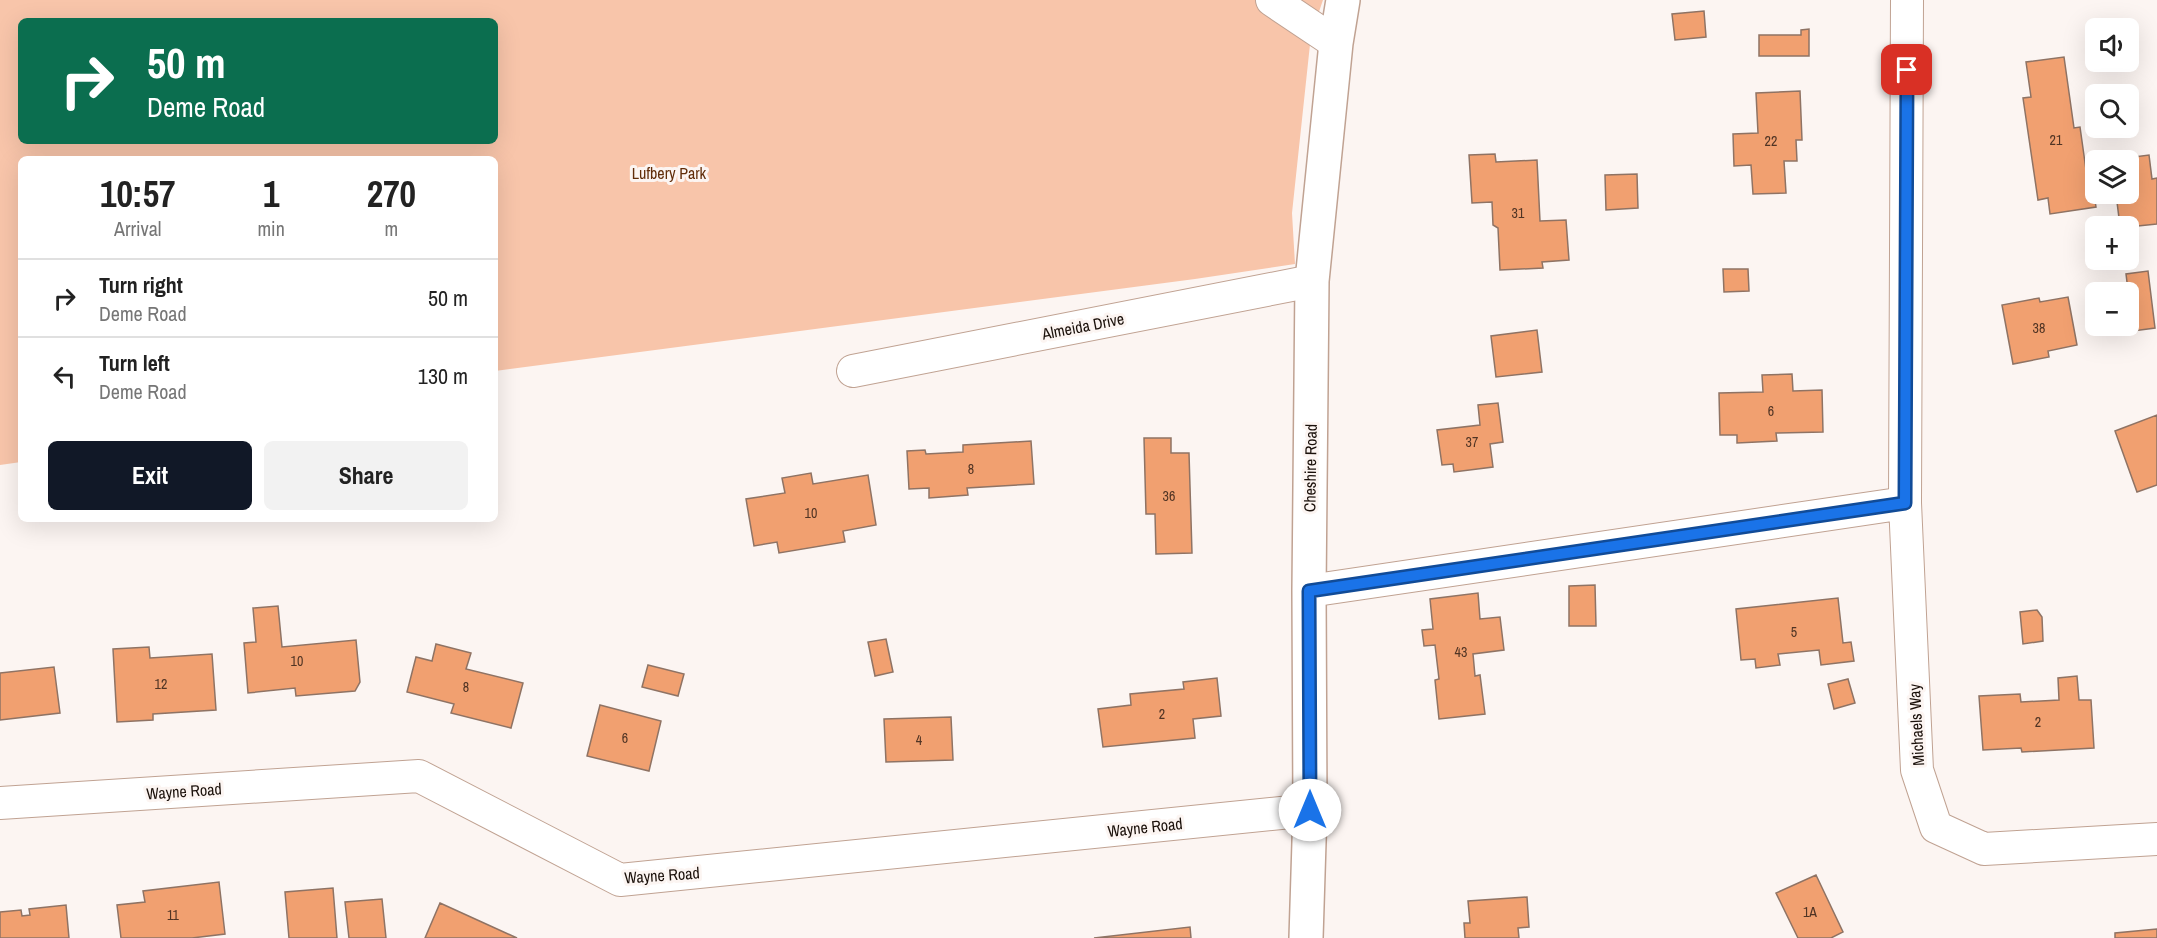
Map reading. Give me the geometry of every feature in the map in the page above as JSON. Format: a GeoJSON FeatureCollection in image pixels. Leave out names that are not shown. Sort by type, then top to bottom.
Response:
{"type":"FeatureCollection","features":[{"type":"Feature","properties":{"kind":"street"},"geometry":{"type":"LineString","coordinates":[[1272,0],[1336,43]]}},
{"type":"Feature","properties":{"kind":"street","name":"Cheshire Road"},"geometry":{"type":"LineString","coordinates":[[1306,938],[1310,810],[1309,591],[1312,281],[1336,43],[1343,0]]}},
{"type":"Feature","properties":{"kind":"street","name":"Michaels Way"},"geometry":{"type":"LineString","coordinates":[[1907,0],[1905,503],[1917,770],[1936,827],[1984,849],[2157,839]]}},
{"type":"Feature","properties":{"kind":"street","name":"Almeida Drive"},"geometry":{"type":"LineString","coordinates":[[853,371],[1312,281]]}},
{"type":"Feature","properties":{"kind":"street"},"geometry":{"type":"LineString","coordinates":[[1309,591],[1905,503]]}},
{"type":"Feature","properties":{"kind":"street","name":"Wayne Road"},"geometry":{"type":"LineString","coordinates":[[0,802],[419,776],[620,880],[1310,810]]}},
{"type":"Feature","properties":{"kind":"green space","name":"Lufbery Park"},"geometry":{"type":"Polygon","coordinates":[[[0,0],[1323,0],[1311,35],[1292,213],[1295,264],[498,371],[498,156],[18,156],[18,462],[0,465],[0,0]]]}},
{"type":"Feature","properties":{"kind":"building"},"geometry":{"type":"Polygon","coordinates":[[[1704,11],[1706,37],[1675,40],[1672,14],[1704,11]]]}},
{"type":"Feature","properties":{"kind":"building"},"geometry":{"type":"Polygon","coordinates":[[[1809,29],[1809,56],[1759,56],[1759,35],[1801,35],[1801,30],[1809,29]]]}},
{"type":"Feature","properties":{"kind":"building"},"geometry":{"type":"Polygon","coordinates":[[[2064,57],[2074,128],[2080,127],[2085,163],[2085,204],[2096,204],[2096,207],[2050,214],[2048,198],[2038,200],[2023,98],[2031,97],[2026,62],[2064,57]]]}},
{"type":"Feature","properties":{"kind":"building"},"geometry":{"type":"Polygon","coordinates":[[[1800,91],[1802,140],[1796,140],[1797,161],[1784,161],[1786,193],[1753,194],[1751,165],[1734,166],[1733,134],[1758,133],[1756,93],[1800,91]]]}},
{"type":"Feature","properties":{"kind":"building"},"geometry":{"type":"Polygon","coordinates":[[[1495,154],[1496,162],[1537,160],[1540,221],[1566,220],[1569,260],[1542,262],[1543,268],[1500,270],[1498,228],[1493,225],[1492,202],[1472,203],[1469,155],[1495,154]]]}},
{"type":"Feature","properties":{"kind":"building"},"geometry":{"type":"Polygon","coordinates":[[[2149,155],[2152,179],[2157,178],[2157,224],[2139,226],[2139,216],[2119,216],[2117,204],[2139,204],[2139,156],[2149,155]]]}},
{"type":"Feature","properties":{"kind":"building"},"geometry":{"type":"Polygon","coordinates":[[[1637,174],[1638,208],[1606,210],[1605,175],[1637,174]]]}},
{"type":"Feature","properties":{"kind":"building"},"geometry":{"type":"Polygon","coordinates":[[[1723,269],[1748,269],[1749,291],[1724,292],[1723,269]]]}},
{"type":"Feature","properties":{"kind":"building"},"geometry":{"type":"Polygon","coordinates":[[[2148,271],[2155,328],[2139,330],[2139,282],[2127,282],[2126,274],[2148,271]]]}},
{"type":"Feature","properties":{"kind":"building"},"geometry":{"type":"Polygon","coordinates":[[[2068,297],[2077,345],[2048,351],[2049,357],[2013,364],[2002,305],[2039,298],[2040,302],[2068,297]]]}},
{"type":"Feature","properties":{"kind":"building"},"geometry":{"type":"Polygon","coordinates":[[[1537,330],[1542,372],[1496,377],[1491,336],[1537,330]]]}},
{"type":"Feature","properties":{"kind":"building"},"geometry":{"type":"Polygon","coordinates":[[[1792,374],[1793,391],[1822,390],[1823,432],[1776,433],[1777,441],[1737,443],[1737,435],[1720,435],[1719,393],[1763,392],[1762,375],[1792,374]]]}},
{"type":"Feature","properties":{"kind":"building"},"geometry":{"type":"Polygon","coordinates":[[[1498,403],[1503,442],[1490,444],[1493,467],[1454,472],[1453,464],[1442,465],[1437,430],[1480,425],[1478,405],[1498,403]]]}},
{"type":"Feature","properties":{"kind":"building"},"geometry":{"type":"Polygon","coordinates":[[[2157,415],[2157,485],[2137,492],[2115,431],[2157,415]]]}},
{"type":"Feature","properties":{"kind":"building"},"geometry":{"type":"Polygon","coordinates":[[[1144,438],[1171,438],[1171,453],[1189,453],[1192,553],[1156,554],[1155,514],[1146,514],[1144,438]]]}},
{"type":"Feature","properties":{"kind":"building"},"geometry":{"type":"Polygon","coordinates":[[[1031,441],[1034,484],[967,488],[968,495],[929,498],[929,488],[909,489],[907,451],[925,450],[926,454],[963,452],[963,445],[1031,441]]]}},
{"type":"Feature","properties":{"kind":"building"},"geometry":{"type":"Polygon","coordinates":[[[811,473],[813,484],[868,475],[876,525],[843,531],[845,542],[779,553],[777,542],[754,546],[746,499],[785,493],[782,478],[811,473]]]}},
{"type":"Feature","properties":{"kind":"building"},"geometry":{"type":"Polygon","coordinates":[[[1595,585],[1596,626],[1569,626],[1569,586],[1595,585]]]}},
{"type":"Feature","properties":{"kind":"building"},"geometry":{"type":"Polygon","coordinates":[[[1478,593],[1480,619],[1500,617],[1504,650],[1473,654],[1475,676],[1480,675],[1485,714],[1439,719],[1435,680],[1439,679],[1435,645],[1424,646],[1422,630],[1433,629],[1430,599],[1478,593]]]}},
{"type":"Feature","properties":{"kind":"building"},"geometry":{"type":"Polygon","coordinates":[[[1838,598],[1843,643],[1851,642],[1854,661],[1821,665],[1819,650],[1778,654],[1780,665],[1756,668],[1755,659],[1741,660],[1736,609],[1838,598]]]}},
{"type":"Feature","properties":{"kind":"building"},"geometry":{"type":"Polygon","coordinates":[[[278,606],[282,647],[356,640],[360,682],[355,691],[296,696],[295,688],[248,693],[244,643],[256,642],[253,608],[278,606]]]}},
{"type":"Feature","properties":{"kind":"building"},"geometry":{"type":"Polygon","coordinates":[[[2037,610],[2042,617],[2043,641],[2023,644],[2020,612],[2037,610]]]}},
{"type":"Feature","properties":{"kind":"building"},"geometry":{"type":"Polygon","coordinates":[[[886,639],[893,672],[875,676],[868,642],[886,639]]]}},
{"type":"Feature","properties":{"kind":"building"},"geometry":{"type":"Polygon","coordinates":[[[436,644],[471,653],[466,669],[523,683],[511,728],[451,713],[454,704],[407,692],[416,657],[432,661],[436,644]]]}},
{"type":"Feature","properties":{"kind":"building"},"geometry":{"type":"Polygon","coordinates":[[[149,647],[150,658],[212,654],[216,710],[153,714],[153,720],[117,722],[113,649],[149,647]]]}},
{"type":"Feature","properties":{"kind":"building"},"geometry":{"type":"Polygon","coordinates":[[[648,665],[684,674],[678,696],[642,687],[648,665]]]}},
{"type":"Feature","properties":{"kind":"building"},"geometry":{"type":"Polygon","coordinates":[[[54,667],[60,713],[0,720],[0,673],[54,667]]]}},
{"type":"Feature","properties":{"kind":"building"},"geometry":{"type":"Polygon","coordinates":[[[2077,676],[2079,700],[2091,700],[2094,748],[2022,752],[2021,748],[1983,750],[1979,696],[2020,694],[2021,702],[2059,700],[2058,678],[2077,676]]]}},
{"type":"Feature","properties":{"kind":"building"},"geometry":{"type":"Polygon","coordinates":[[[1217,678],[1221,716],[1193,719],[1195,738],[1103,747],[1098,709],[1131,705],[1130,694],[1184,689],[1183,682],[1217,678]]]}},
{"type":"Feature","properties":{"kind":"building"},"geometry":{"type":"Polygon","coordinates":[[[1848,679],[1855,703],[1834,709],[1828,684],[1848,679]]]}},
{"type":"Feature","properties":{"kind":"building"},"geometry":{"type":"Polygon","coordinates":[[[600,705],[661,721],[649,771],[587,756],[600,705]]]}},
{"type":"Feature","properties":{"kind":"building"},"geometry":{"type":"Polygon","coordinates":[[[951,717],[953,760],[886,762],[884,719],[951,717]]]}},
{"type":"Feature","properties":{"kind":"building"},"geometry":{"type":"Polygon","coordinates":[[[1816,875],[1843,932],[1831,938],[1798,938],[1776,893],[1816,875]]]}},
{"type":"Feature","properties":{"kind":"building"},"geometry":{"type":"Polygon","coordinates":[[[219,882],[225,934],[192,938],[121,938],[117,905],[145,902],[143,891],[219,882]]]}},
{"type":"Feature","properties":{"kind":"building"},"geometry":{"type":"Polygon","coordinates":[[[333,888],[337,938],[289,938],[285,892],[333,888]]]}},
{"type":"Feature","properties":{"kind":"building"},"geometry":{"type":"Polygon","coordinates":[[[1527,897],[1529,927],[1518,928],[1519,938],[1465,938],[1464,923],[1470,923],[1468,901],[1527,897]]]}},
{"type":"Feature","properties":{"kind":"building"},"geometry":{"type":"Polygon","coordinates":[[[382,899],[386,938],[349,938],[345,902],[382,899]]]}},
{"type":"Feature","properties":{"kind":"building"},"geometry":{"type":"Polygon","coordinates":[[[440,903],[517,938],[425,938],[440,903]]]}},
{"type":"Feature","properties":{"kind":"building"},"geometry":{"type":"Polygon","coordinates":[[[66,905],[69,938],[0,938],[0,912],[21,910],[22,916],[30,915],[29,909],[66,905]]]}},
{"type":"Feature","properties":{"kind":"building"},"geometry":{"type":"Polygon","coordinates":[[[1190,927],[1191,938],[1094,938],[1190,927]]]}},
{"type":"Feature","properties":{"kind":"building"},"geometry":{"type":"Polygon","coordinates":[[[2157,929],[2157,938],[2115,938],[2115,933],[2157,929]]]}},
{"type":"Feature","properties":{"kind":"route"},"geometry":{"type":"LineString","coordinates":[[1310,810],[1309,591],[1905,503],[1907,70]]}}]}
